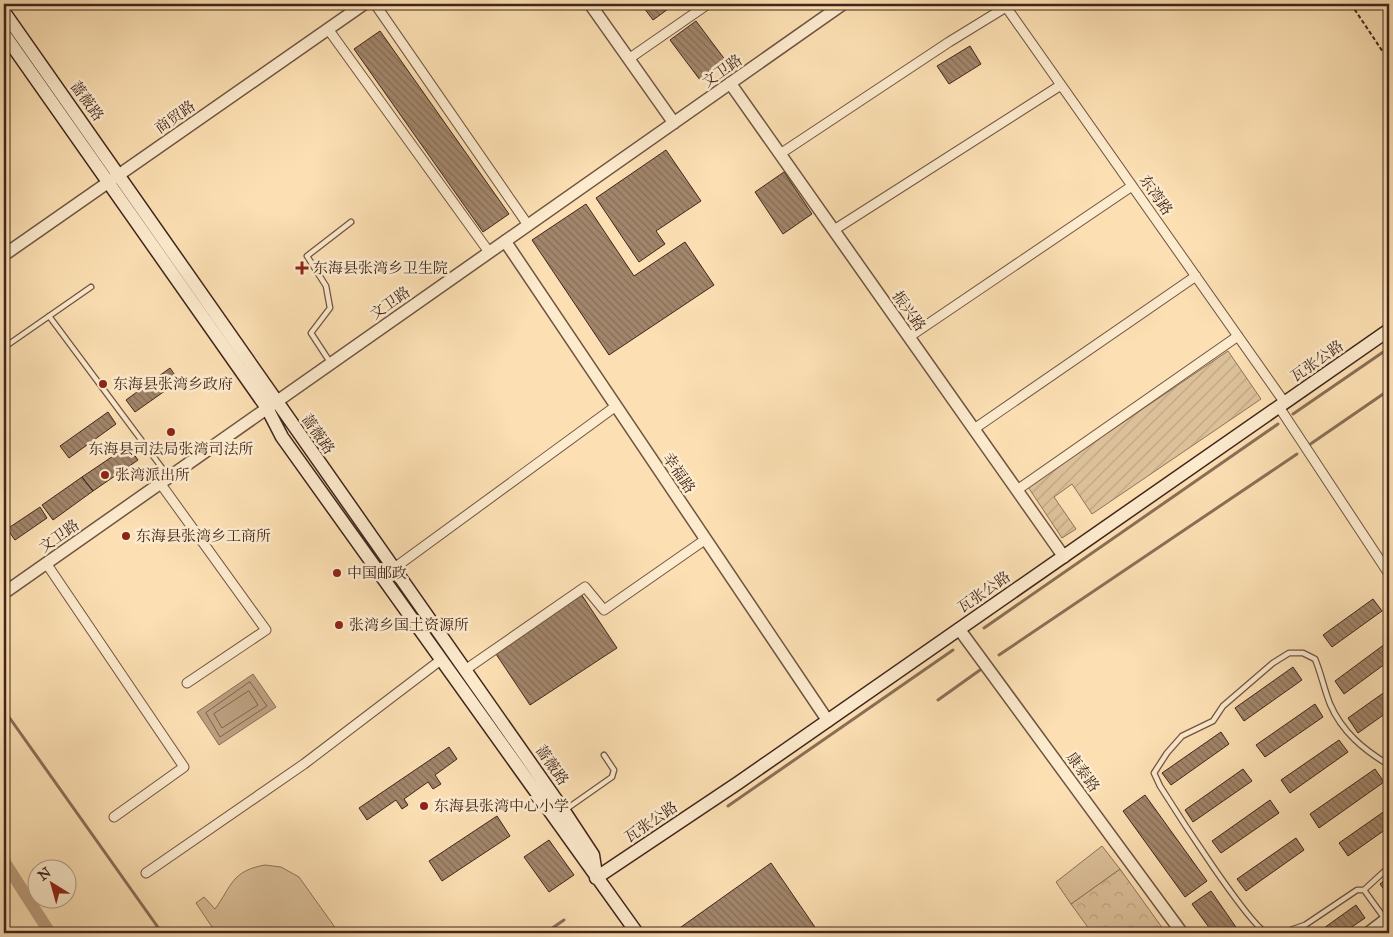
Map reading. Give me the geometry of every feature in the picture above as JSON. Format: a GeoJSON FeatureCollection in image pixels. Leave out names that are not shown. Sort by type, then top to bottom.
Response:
{"type":"FeatureCollection","features":[{"type":"Feature","properties":{"kind":"main road","name":"蔷薇路"},"geometry":{"type":"LineString","coordinates":[[4,12],[114,178],[271,405],[393,568],[564,811],[592,855],[596,878]]}},
{"type":"Feature","properties":{"kind":"main road","name":"蔷薇路"},"geometry":{"type":"LineString","coordinates":[[4,34],[114,178]]}},
{"type":"Feature","properties":{"kind":"main road","name":"瓦张公路"},"geometry":{"type":"LineString","coordinates":[[596,878],[828,721],[1389,330]]}},
{"type":"Feature","properties":{"kind":"main road","name":"蔷薇路"},"geometry":{"type":"LineString","coordinates":[[271,405],[282,437],[636,933]]}},
{"type":"Feature","properties":{"kind":"street","name":"商贸路"},"geometry":{"type":"LineString","coordinates":[[4,255],[364,4]]}},
{"type":"Feature","properties":{"kind":"street"},"geometry":{"type":"LineString","coordinates":[[375,4],[528,225]]}},
{"type":"Feature","properties":{"kind":"street"},"geometry":{"type":"LineString","coordinates":[[590,4],[630,58],[674,123]]}},
{"type":"Feature","properties":{"kind":"street"},"geometry":{"type":"LineString","coordinates":[[630,58],[708,4]]}},
{"type":"Feature","properties":{"kind":"street","name":"文卫路"},"geometry":{"type":"LineString","coordinates":[[4,593],[843,4]]}},
{"type":"Feature","properties":{"kind":"street"},"geometry":{"type":"LineString","coordinates":[[780,154],[1005,6]]}},
{"type":"Feature","properties":{"kind":"street","name":"东湾路"},"geometry":{"type":"LineString","coordinates":[[1005,6],[1238,336],[1389,574]]}},
{"type":"Feature","properties":{"kind":"street"},"geometry":{"type":"LineString","coordinates":[[328,28],[489,252]]}},
{"type":"Feature","properties":{"kind":"street","name":"振兴路"},"geometry":{"type":"LineString","coordinates":[[730,83],[1064,556]]}},
{"type":"Feature","properties":{"kind":"street"},"geometry":{"type":"LineString","coordinates":[[834,230],[1061,85]]}},
{"type":"Feature","properties":{"kind":"street"},"geometry":{"type":"LineString","coordinates":[[909,337],[1132,186]]}},
{"type":"Feature","properties":{"kind":"street","name":"幸福路"},"geometry":{"type":"LineString","coordinates":[[505,241],[828,721]]}},
{"type":"Feature","properties":{"kind":"street"},"geometry":{"type":"LineString","coordinates":[[974,429],[1196,276]]}},
{"type":"Feature","properties":{"kind":"street"},"geometry":{"type":"LineString","coordinates":[[1017,490],[1238,336]]}},
{"type":"Feature","properties":{"kind":"street"},"geometry":{"type":"LineString","coordinates":[[393,568],[616,406]]}},
{"type":"Feature","properties":{"kind":"street"},"geometry":{"type":"LineString","coordinates":[[165,480],[266,630],[187,683]]}},
{"type":"Feature","properties":{"kind":"street"},"geometry":{"type":"LineString","coordinates":[[465,670],[585,587],[604,610],[706,539]]}},
{"type":"Feature","properties":{"kind":"street"},"geometry":{"type":"LineString","coordinates":[[46,563],[184,767],[114,817]]}},
{"type":"Feature","properties":{"kind":"street","name":"康泰路"},"geometry":{"type":"LineString","coordinates":[[959,630],[1182,933]]}},
{"type":"Feature","properties":{"kind":"street"},"geometry":{"type":"LineString","coordinates":[[146,873],[304,764],[442,659]]}},
{"type":"Feature","properties":{"kind":"street"},"geometry":{"type":"LineString","coordinates":[[1368,933],[1388,919]]}},
{"type":"Feature","properties":{"kind":"lane"},"geometry":{"type":"LineString","coordinates":[[331,363],[311,333],[330,308],[326,286],[307,256],[351,222]]}},
{"type":"Feature","properties":{"kind":"lane"},"geometry":{"type":"LineString","coordinates":[[9,344],[91,287]]}},
{"type":"Feature","properties":{"kind":"lane"},"geometry":{"type":"LineString","coordinates":[[49,316],[165,480]]}},
{"type":"Feature","properties":{"kind":"lane"},"geometry":{"type":"LineString","coordinates":[[1267,933],[1262,931],[1244,909],[1160,786],[1154,773],[1167,752],[1182,736],[1213,721],[1223,706],[1273,663],[1289,653],[1303,653],[1315,659],[1330,704],[1344,729],[1364,750],[1389,765]]}},
{"type":"Feature","properties":{"kind":"lane"},"geometry":{"type":"LineString","coordinates":[[564,811],[612,777],[614,770],[604,755]]}},
{"type":"Feature","properties":{"kind":"lane"},"geometry":{"type":"LineString","coordinates":[[1282,933],[1305,925],[1357,890],[1364,890],[1389,867]]}},
{"type":"Feature","properties":{"kind":"lane"},"geometry":{"type":"LineString","coordinates":[[1364,890],[1388,919]]}},
{"type":"Feature","properties":{"kind":"path"},"geometry":{"type":"LineString","coordinates":[[1351,4],[1389,60]]}},
{"type":"Feature","properties":{"kind":"green space"},"geometry":{"type":"Polygon","coordinates":[[[1228,351],[1261,399],[1092,514],[1072,484],[1054,497],[1076,529],[1062,538],[1028,487],[1228,351]]]}},
{"type":"Feature","properties":{"kind":"green space"},"geometry":{"type":"Polygon","coordinates":[[[1102,846],[1120,869],[1071,904],[1056,882],[1102,846]]]}},
{"type":"Feature","properties":{"kind":"green space"},"geometry":{"type":"Polygon","coordinates":[[[265,865],[281,867],[299,877],[339,933],[216,933],[196,903],[204,897],[215,909],[239,875],[245,871],[265,865]]]}},
{"type":"Feature","properties":{"kind":"green space"},"geometry":{"type":"Polygon","coordinates":[[[1120,869],[1166,933],[1092,933],[1071,904],[1120,869]]]}},
{"type":"Feature","properties":{"kind":"water"},"geometry":{"type":"Polygon","coordinates":[[[253,674],[276,707],[219,745],[197,712],[253,674]]]}},
{"type":"Feature","properties":{"kind":"building"},"geometry":{"type":"Polygon","coordinates":[[[641,4],[675,4],[653,20],[641,4]]]}},
{"type":"Feature","properties":{"kind":"building"},"geometry":{"type":"Polygon","coordinates":[[[696,21],[726,61],[700,80],[670,40],[696,21]]]}},
{"type":"Feature","properties":{"kind":"building"},"geometry":{"type":"Polygon","coordinates":[[[380,31],[509,214],[483,232],[354,49],[380,31]]]}},
{"type":"Feature","properties":{"kind":"building"},"geometry":{"type":"Polygon","coordinates":[[[970,46],[981,64],[949,84],[937,66],[970,46]]]}},
{"type":"Feature","properties":{"kind":"building"},"geometry":{"type":"Polygon","coordinates":[[[666,150],[701,201],[656,231],[665,244],[639,262],[596,198],[666,150]]]}},
{"type":"Feature","properties":{"kind":"building"},"geometry":{"type":"Polygon","coordinates":[[[784,172],[812,214],[783,234],[755,192],[784,172]]]}},
{"type":"Feature","properties":{"kind":"building"},"geometry":{"type":"Polygon","coordinates":[[[586,204],[634,276],[685,242],[714,285],[609,355],[532,240],[586,204]]]}},
{"type":"Feature","properties":{"kind":"building"},"geometry":{"type":"Polygon","coordinates":[[[170,368],[179,381],[135,412],[126,400],[170,368]]]}},
{"type":"Feature","properties":{"kind":"building"},"geometry":{"type":"Polygon","coordinates":[[[108,412],[116,424],[69,458],[60,446],[108,412]]]}},
{"type":"Feature","properties":{"kind":"building"},"geometry":{"type":"Polygon","coordinates":[[[128,446],[138,460],[93,491],[82,477],[128,446]]]}},
{"type":"Feature","properties":{"kind":"building"},"geometry":{"type":"Polygon","coordinates":[[[82,477],[93,491],[53,520],[42,505],[82,477]]]}},
{"type":"Feature","properties":{"kind":"building"},"geometry":{"type":"Polygon","coordinates":[[[40,507],[47,518],[15,540],[7,529],[40,507]]]}},
{"type":"Feature","properties":{"kind":"building"},"geometry":{"type":"Polygon","coordinates":[[[581,594],[617,648],[530,705],[494,651],[581,594]]]}},
{"type":"Feature","properties":{"kind":"building"},"geometry":{"type":"Polygon","coordinates":[[[1373,599],[1382,611],[1332,647],[1323,635],[1373,599]]]}},
{"type":"Feature","properties":{"kind":"building"},"geometry":{"type":"Polygon","coordinates":[[[1389,641],[1389,661],[1344,694],[1335,681],[1389,641]]]}},
{"type":"Feature","properties":{"kind":"building"},"geometry":{"type":"Polygon","coordinates":[[[1293,667],[1302,680],[1244,721],[1235,708],[1293,667]]]}},
{"type":"Feature","properties":{"kind":"building"},"geometry":{"type":"Polygon","coordinates":[[[1389,689],[1389,711],[1358,733],[1348,718],[1389,689]]]}},
{"type":"Feature","properties":{"kind":"building"},"geometry":{"type":"Polygon","coordinates":[[[1315,704],[1323,717],[1265,757],[1256,745],[1315,704]]]}},
{"type":"Feature","properties":{"kind":"building"},"geometry":{"type":"Polygon","coordinates":[[[1221,732],[1229,744],[1171,785],[1162,773],[1221,732]]]}},
{"type":"Feature","properties":{"kind":"building"},"geometry":{"type":"Polygon","coordinates":[[[1339,740],[1348,752],[1290,793],[1281,780],[1339,740]]]}},
{"type":"Feature","properties":{"kind":"building"},"geometry":{"type":"Polygon","coordinates":[[[449,747],[457,759],[435,775],[441,784],[433,789],[428,782],[404,799],[408,805],[402,809],[396,800],[367,820],[359,808],[449,747]]]}},
{"type":"Feature","properties":{"kind":"building"},"geometry":{"type":"Polygon","coordinates":[[[1243,769],[1252,781],[1193,822],[1185,810],[1243,769]]]}},
{"type":"Feature","properties":{"kind":"building"},"geometry":{"type":"Polygon","coordinates":[[[1375,769],[1384,782],[1319,828],[1310,814],[1375,769]]]}},
{"type":"Feature","properties":{"kind":"building"},"geometry":{"type":"Polygon","coordinates":[[[1145,795],[1207,881],[1185,897],[1123,811],[1145,795]]]}},
{"type":"Feature","properties":{"kind":"building"},"geometry":{"type":"Polygon","coordinates":[[[1270,800],[1279,813],[1221,853],[1212,841],[1270,800]]]}},
{"type":"Feature","properties":{"kind":"building"},"geometry":{"type":"Polygon","coordinates":[[[1389,808],[1389,827],[1348,856],[1339,843],[1389,808]]]}},
{"type":"Feature","properties":{"kind":"building"},"geometry":{"type":"Polygon","coordinates":[[[497,816],[510,836],[442,881],[429,861],[497,816]]]}},
{"type":"Feature","properties":{"kind":"building"},"geometry":{"type":"Polygon","coordinates":[[[1296,838],[1304,850],[1246,891],[1237,879],[1296,838]]]}},
{"type":"Feature","properties":{"kind":"building"},"geometry":{"type":"Polygon","coordinates":[[[549,840],[574,875],[549,892],[524,857],[549,840]]]}},
{"type":"Feature","properties":{"kind":"building"},"geometry":{"type":"Polygon","coordinates":[[[771,863],[819,933],[674,932],[771,863]]]}},
{"type":"Feature","properties":{"kind":"building"},"geometry":{"type":"Polygon","coordinates":[[[1389,877],[1389,896],[1380,884],[1389,877]]]}},
{"type":"Feature","properties":{"kind":"building"},"geometry":{"type":"Polygon","coordinates":[[[1211,891],[1240,933],[1213,933],[1192,904],[1211,891]]]}},
{"type":"Feature","properties":{"kind":"building"},"geometry":{"type":"Polygon","coordinates":[[[1356,905],[1365,918],[1343,933],[1317,933],[1356,905]]]}},
{"type":"Feature","properties":{"kind":"waterway"},"geometry":{"type":"LineString","coordinates":[[1293,414],[1389,348]]}},
{"type":"Feature","properties":{"kind":"waterway"},"geometry":{"type":"LineString","coordinates":[[1309,445],[1389,390]]}},
{"type":"Feature","properties":{"kind":"waterway"},"geometry":{"type":"LineString","coordinates":[[984,628],[1278,424]]}},
{"type":"Feature","properties":{"kind":"waterway"},"geometry":{"type":"LineString","coordinates":[[999,655],[1297,454]]}},
{"type":"Feature","properties":{"kind":"waterway"},"geometry":{"type":"LineString","coordinates":[[728,806],[953,650]]}},
{"type":"Feature","properties":{"kind":"waterway"},"geometry":{"type":"LineString","coordinates":[[938,700],[980,670]]}},
{"type":"Feature","properties":{"kind":"waterway"},"geometry":{"type":"LineString","coordinates":[[4,710],[162,933]]}},
{"type":"Feature","properties":{"kind":"waterway"},"geometry":{"type":"LineString","coordinates":[[4,861],[50,933]]}},
{"type":"Feature","properties":{"kind":"waterway"},"geometry":{"type":"LineString","coordinates":[[545,933],[564,920]]}},
{"type":"Feature","properties":{"kind":"place","name":"东海县张湾乡卫生院"},"geometry":{"type":"Point","coordinates":[302,268]}},
{"type":"Feature","properties":{"kind":"place","name":"东海县张湾乡政府"},"geometry":{"type":"Point","coordinates":[103,384]}},
{"type":"Feature","properties":{"kind":"place","name":"东海县司法局张湾司法所"},"geometry":{"type":"Point","coordinates":[171,432]}},
{"type":"Feature","properties":{"kind":"place","name":"张湾派出所"},"geometry":{"type":"Point","coordinates":[105,475]}},
{"type":"Feature","properties":{"kind":"place","name":"东海县张湾乡工商所"},"geometry":{"type":"Point","coordinates":[126,536]}},
{"type":"Feature","properties":{"kind":"place","name":"中国邮政"},"geometry":{"type":"Point","coordinates":[337,573]}},
{"type":"Feature","properties":{"kind":"place","name":"张湾乡国土资源所"},"geometry":{"type":"Point","coordinates":[339,625]}},
{"type":"Feature","properties":{"kind":"place","name":"东海县张湾中心小学"},"geometry":{"type":"Point","coordinates":[424,806]}}]}
